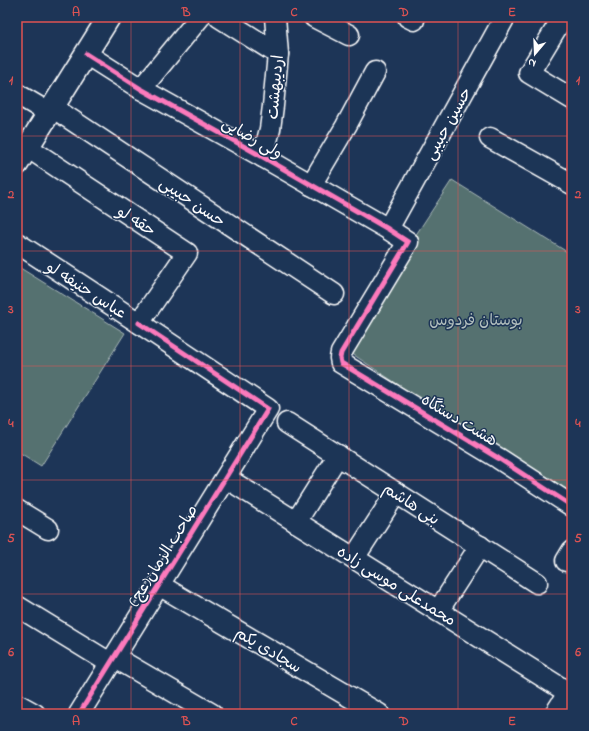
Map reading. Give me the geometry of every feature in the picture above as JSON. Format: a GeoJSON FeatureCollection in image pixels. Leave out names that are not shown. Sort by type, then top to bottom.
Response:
{"type":"FeatureCollection","features":[{"type":"Feature","properties":{"kind":"street"},"geometry":{"type":"LineString","coordinates":[[22,155],[109,17]]}},
{"type":"Feature","properties":{"kind":"street"},"geometry":{"type":"LineString","coordinates":[[141,88],[200,17]]}},
{"type":"Feature","properties":{"kind":"street"},"geometry":{"type":"LineString","coordinates":[[219,17],[278,54]]}},
{"type":"Feature","properties":{"kind":"street","name":"اردیبهشت"},"geometry":{"type":"LineString","coordinates":[[263,157],[270,129],[278,54],[275,17]]}},
{"type":"Feature","properties":{"kind":"street"},"geometry":{"type":"LineString","coordinates":[[314,17],[349,35]]}},
{"type":"Feature","properties":{"kind":"street","name":"حسین حبیبی"},"geometry":{"type":"LineString","coordinates":[[388,229],[505,17]]}},
{"type":"Feature","properties":{"kind":"street"},"geometry":{"type":"LineString","coordinates":[[563,17],[529,73],[572,99]]}},
{"type":"Feature","properties":{"kind":"street","name":"ولی رضایی"},"geometry":{"type":"LineString","coordinates":[[86,54],[141,88],[388,229],[408,242],[341,353]]}},
{"type":"Feature","properties":{"kind":"street"},"geometry":{"type":"LineString","coordinates":[[311,185],[346,126],[375,72]]}},
{"type":"Feature","properties":{"kind":"street","name":"حسن حبیبی"},"geometry":{"type":"LineString","coordinates":[[17,94],[51,110],[334,294]]}},
{"type":"Feature","properties":{"kind":"street"},"geometry":{"type":"LineString","coordinates":[[490,138],[572,184]]}},
{"type":"Feature","properties":{"kind":"street","name":"حقه لو"},"geometry":{"type":"LineString","coordinates":[[22,155],[55,166],[187,253],[166,285]]}},
{"type":"Feature","properties":{"kind":"street","name":"عباس حنیفه لو"},"geometry":{"type":"LineString","coordinates":[[17,243],[139,323],[166,285]]}},
{"type":"Feature","properties":{"kind":"street","name":"صاحب الزمان(عج)"},"geometry":{"type":"LineString","coordinates":[[79,714],[268,409],[139,323]]}},
{"type":"Feature","properties":{"kind":"street","name":"هشت دستگاه"},"geometry":{"type":"LineString","coordinates":[[341,353],[341,363],[498,458],[572,506]]}},
{"type":"Feature","properties":{"kind":"street","name":"بنی هاشم"},"geometry":{"type":"LineString","coordinates":[[287,423],[537,583]]}},
{"type":"Feature","properties":{"kind":"street"},"geometry":{"type":"LineString","coordinates":[[296,522],[338,456]]}},
{"type":"Feature","properties":{"kind":"street","name":"محمدعلی موسی زاده"},"geometry":{"type":"LineString","coordinates":[[226,478],[438,611],[570,691]]}},
{"type":"Feature","properties":{"kind":"street"},"geometry":{"type":"LineString","coordinates":[[354,558],[396,493]]}},
{"type":"Feature","properties":{"kind":"street"},"geometry":{"type":"LineString","coordinates":[[17,510],[48,529]]}},
{"type":"Feature","properties":{"kind":"street"},"geometry":{"type":"LineString","coordinates":[[438,611],[480,546]]}},
{"type":"Feature","properties":{"kind":"street","name":"سجادی یکم"},"geometry":{"type":"LineString","coordinates":[[159,584],[379,714]]}},
{"type":"Feature","properties":{"kind":"street"},"geometry":{"type":"LineString","coordinates":[[17,606],[112,660],[212,714]]}},
{"type":"Feature","properties":{"kind":"street"},"geometry":{"type":"LineString","coordinates":[[556,714],[570,691]]}},
{"type":"Feature","properties":{"kind":"street"},"geometry":{"type":"LineString","coordinates":[[17,704],[35,714]]}},
{"type":"Feature","properties":{"kind":"green space","name":"بوستان فردوس"},"geometry":{"type":"Polygon","coordinates":[[[452,180],[572,255],[572,501],[342,347],[452,180]]]}},
{"type":"Feature","properties":{"kind":"green space"},"geometry":{"type":"Polygon","coordinates":[[[17,266],[125,333],[41,466],[17,451],[17,266]]]}},
{"type":"Feature","properties":{"kind":"cycle path"},"geometry":{"type":"LineString","coordinates":[[86,54],[141,89],[263,157],[408,242],[341,353],[341,363],[498,458],[572,506]]}},
{"type":"Feature","properties":{"kind":"cycle path"},"geometry":{"type":"LineString","coordinates":[[79,714],[268,409],[139,323]]}}]}
